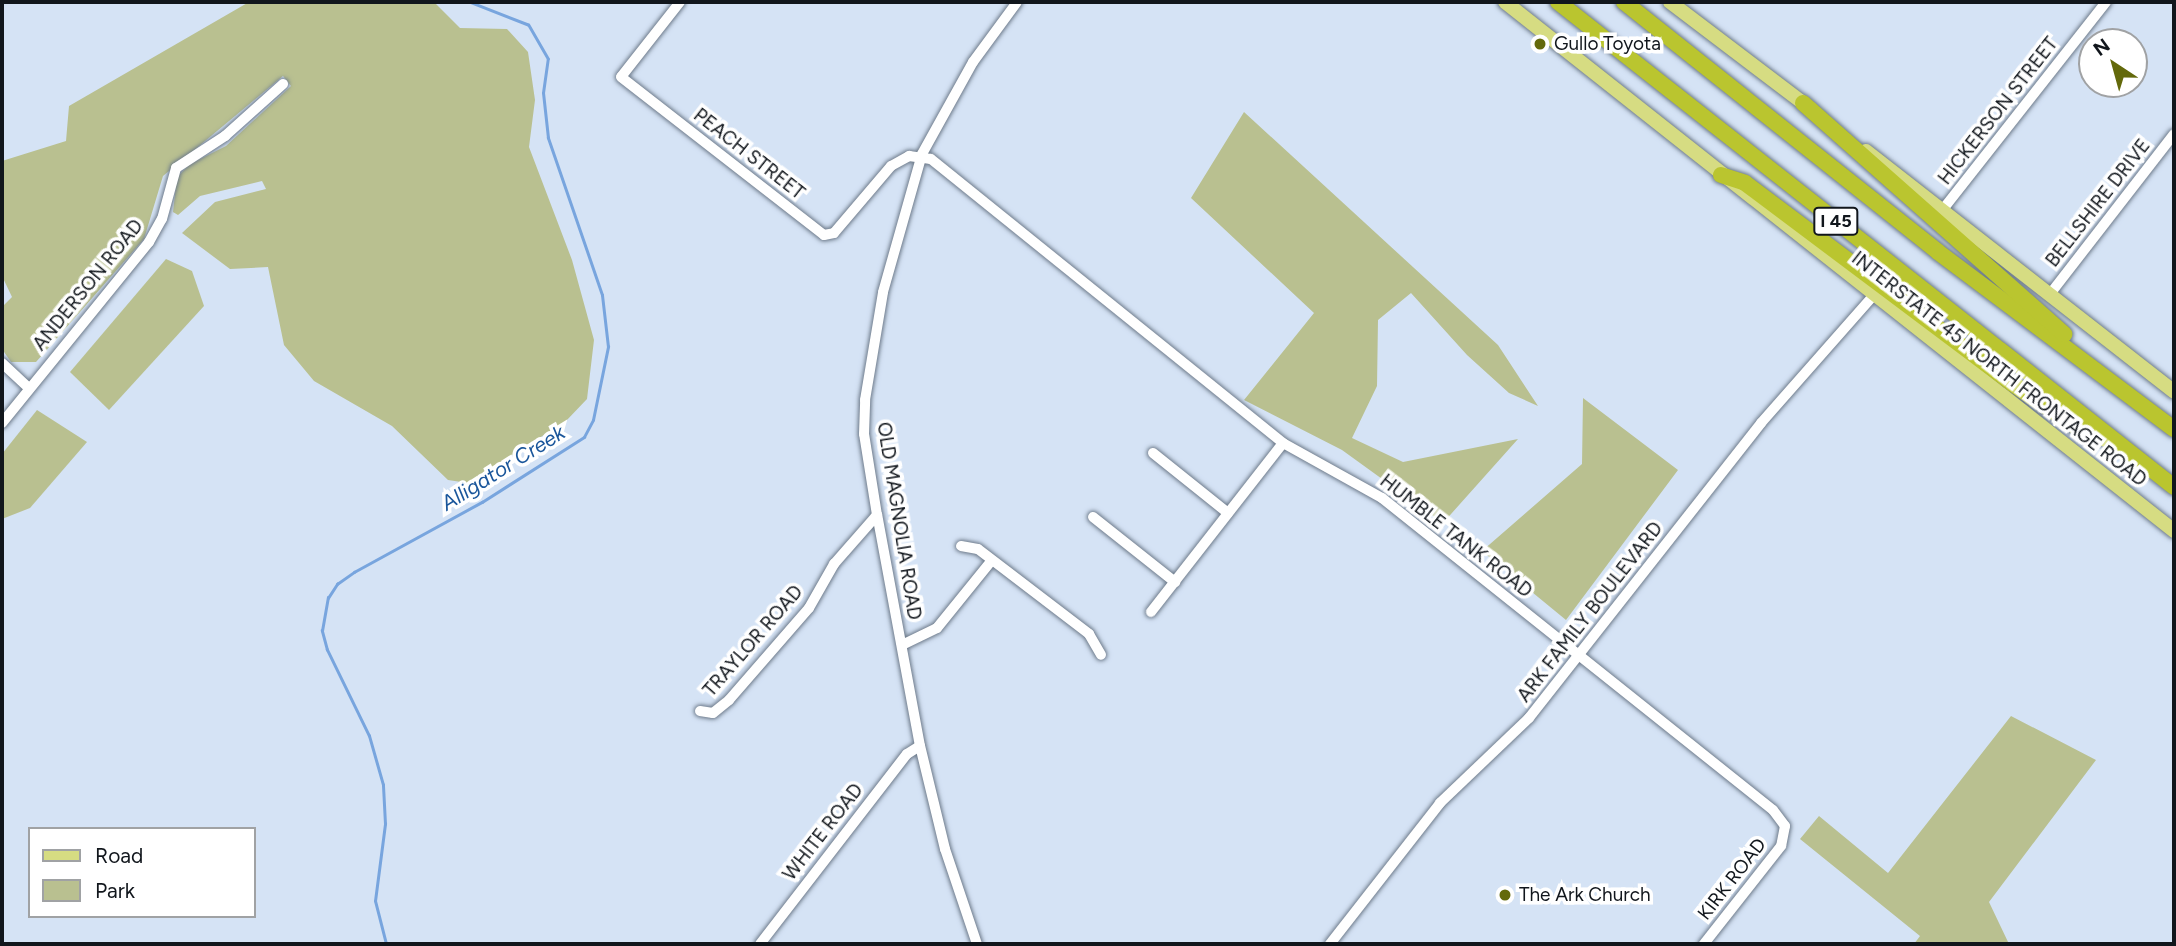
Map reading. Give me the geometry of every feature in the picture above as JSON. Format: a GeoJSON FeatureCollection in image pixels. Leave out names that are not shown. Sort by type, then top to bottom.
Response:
{"type":"FeatureCollection","features":[{"type":"Feature","properties":{"kind":"highway","name":"I 45"},"geometry":{"type":"LineString","coordinates":[[1558,2],[2174,487]]}},
{"type":"Feature","properties":{"kind":"highway","name":"I 45"},"geometry":{"type":"LineString","coordinates":[[1623,2],[1938,252],[2174,429]]}},
{"type":"Feature","properties":{"kind":"highway"},"geometry":{"type":"LineString","coordinates":[[1803,103],[2145,405]]}},
{"type":"Feature","properties":{"kind":"highway"},"geometry":{"type":"LineString","coordinates":[[1721,175],[1745,183],[2012,384],[2086,433],[2114,440]]}},
{"type":"Feature","properties":{"kind":"main road","name":"INTERSTATE 45 NORTH FRONTAGE ROAD"},"geometry":{"type":"LineString","coordinates":[[1505,2],[1873,296],[2174,531]]}},
{"type":"Feature","properties":{"kind":"main road"},"geometry":{"type":"LineString","coordinates":[[1670,2],[1944,208],[2174,392]]}},
{"type":"Feature","properties":{"kind":"street","name":"PEACH STREET"},"geometry":{"type":"LineString","coordinates":[[680,2],[621,77],[827,237],[891,166],[922,154]]}},
{"type":"Feature","properties":{"kind":"street","name":"OLD MAGNOLIA ROAD"},"geometry":{"type":"LineString","coordinates":[[977,944],[945,849],[920,746],[864,433],[867,372],[883,292],[922,154],[973,62],[1017,2]]}},
{"type":"Feature","properties":{"kind":"street","name":"HICKERSON STREET"},"geometry":{"type":"LineString","coordinates":[[1944,208],[2106,2]]}},
{"type":"Feature","properties":{"kind":"street","name":"ANDERSON ROAD"},"geometry":{"type":"LineString","coordinates":[[2,424],[29,387],[149,243],[162,219],[176,167],[225,136],[283,84]]}},
{"type":"Feature","properties":{"kind":"street","name":"BELLSHIRE DRIVE"},"geometry":{"type":"LineString","coordinates":[[2050,294],[2174,134]]}},
{"type":"Feature","properties":{"kind":"street","name":"HUMBLE TANK ROAD"},"geometry":{"type":"LineString","coordinates":[[922,154],[1283,443],[1382,498],[1773,810],[1786,834]]}},
{"type":"Feature","properties":{"kind":"street","name":"ARK FAMILY BOULEVARD"},"geometry":{"type":"LineString","coordinates":[[1330,944],[1440,803],[1529,718],[1761,424],[1873,296]]}},
{"type":"Feature","properties":{"kind":"street"},"geometry":{"type":"LineString","coordinates":[[2,363],[29,387]]}},
{"type":"Feature","properties":{"kind":"street"},"geometry":{"type":"LineString","coordinates":[[1152,612],[1283,443]]}},
{"type":"Feature","properties":{"kind":"street"},"geometry":{"type":"LineString","coordinates":[[1153,453],[1228,513]]}},
{"type":"Feature","properties":{"kind":"street","name":"TRAYLOR ROAD"},"geometry":{"type":"LineString","coordinates":[[700,711],[713,713],[729,700],[809,608],[834,564],[877,515]]}},
{"type":"Feature","properties":{"kind":"street"},"geometry":{"type":"LineString","coordinates":[[1093,517],[1175,582]]}},
{"type":"Feature","properties":{"kind":"street"},"geometry":{"type":"LineString","coordinates":[[961,546],[973,546],[1089,634],[1101,655]]}},
{"type":"Feature","properties":{"kind":"street"},"geometry":{"type":"LineString","coordinates":[[902,645],[937,628],[992,560]]}},
{"type":"Feature","properties":{"kind":"street","name":"WHITE ROAD"},"geometry":{"type":"LineString","coordinates":[[760,944],[907,754],[920,746]]}},
{"type":"Feature","properties":{"kind":"street","name":"KIRK ROAD"},"geometry":{"type":"LineString","coordinates":[[1704,944],[1776,853],[1786,834]]}},
{"type":"Feature","properties":{"kind":"green space"},"geometry":{"type":"Polygon","coordinates":[[[249,2],[434,2],[460,28],[507,29],[528,52],[535,100],[529,147],[572,260],[594,340],[587,399],[566,421],[468,483],[448,480],[392,426],[314,381],[284,345],[268,267],[230,269],[182,233],[215,202],[266,189],[262,181],[200,196],[178,215],[173,212],[177,177],[190,164],[226,146],[291,86],[283,76],[163,176],[144,239],[36,362],[11,362],[2,349],[2,307],[12,297],[2,276],[2,161],[66,141],[69,106],[249,2]]]}},
{"type":"Feature","properties":{"kind":"green space"},"geometry":{"type":"Polygon","coordinates":[[[1244,112],[1498,345],[1538,406],[1509,393],[1467,355],[1411,293],[1378,320],[1377,386],[1352,438],[1403,462],[1518,439],[1443,523],[1342,450],[1244,400],[1314,313],[1191,198],[1244,112]]]}},
{"type":"Feature","properties":{"kind":"green space"},"geometry":{"type":"Polygon","coordinates":[[[166,259],[192,271],[204,306],[109,410],[70,372],[166,259]]]}},
{"type":"Feature","properties":{"kind":"green space"},"geometry":{"type":"Polygon","coordinates":[[[1583,398],[1678,470],[1566,620],[1482,551],[1582,464],[1583,398]]]}},
{"type":"Feature","properties":{"kind":"green space"},"geometry":{"type":"Polygon","coordinates":[[[37,410],[87,442],[30,508],[2,519],[2,454],[37,410]]]}},
{"type":"Feature","properties":{"kind":"green space"},"geometry":{"type":"Polygon","coordinates":[[[2011,716],[2096,760],[1989,902],[2009,944],[1914,944],[1920,936],[1800,839],[1819,816],[1888,873],[2011,716]]]}},
{"type":"Feature","properties":{"kind":"waterway","name":"Alligator Creek"},"geometry":{"type":"LineString","coordinates":[[386,944],[375,901],[385,824],[383,785],[369,736],[327,650],[322,631],[328,598],[337,584],[354,572],[482,502],[584,437],[593,420],[608,347],[602,295],[548,138],[543,93],[548,59],[528,25],[469,2]]}},
{"type":"Feature","properties":{"kind":"place","name":"Gullo Toyota"},"geometry":{"type":"Point","coordinates":[1540,44]}},
{"type":"Feature","properties":{"kind":"place","name":"The Ark Church"},"geometry":{"type":"Point","coordinates":[1505,895]}}]}
